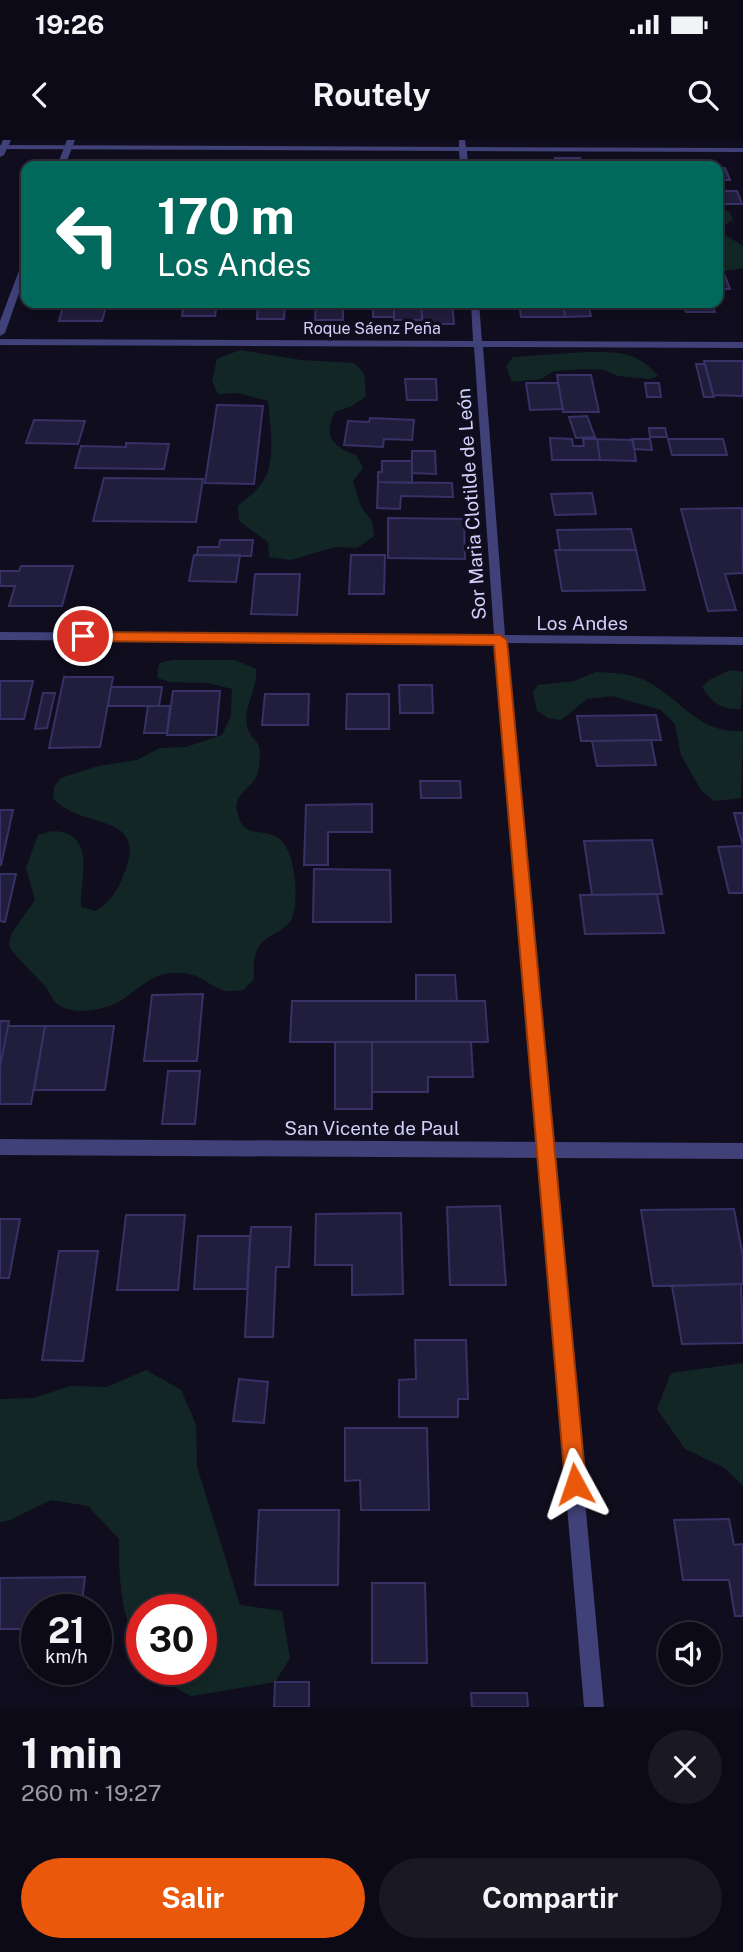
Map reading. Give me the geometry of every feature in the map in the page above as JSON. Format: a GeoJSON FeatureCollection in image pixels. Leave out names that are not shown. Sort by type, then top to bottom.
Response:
{"type":"FeatureCollection","features":[{"type":"Feature","properties":{"kind":"street"},"geometry":{"type":"LineString","coordinates":[[63,161],[70,143]]}},
{"type":"Feature","properties":{"kind":"street"},"geometry":{"type":"LineString","coordinates":[[3,147],[70,143],[743,150]]}},
{"type":"Feature","properties":{"kind":"street"},"geometry":{"type":"LineString","coordinates":[[0,333],[21,276]]}},
{"type":"Feature","properties":{"kind":"street","name":"Sor Maria Clotilde de León"},"geometry":{"type":"LineString","coordinates":[[475,308],[500,640],[594,1707]]}},
{"type":"Feature","properties":{"kind":"street","name":"Roque Sáenz Peña"},"geometry":{"type":"LineString","coordinates":[[0,342],[743,345]]}},
{"type":"Feature","properties":{"kind":"street","name":"Los Andes"},"geometry":{"type":"LineString","coordinates":[[0,636],[743,641]]}},
{"type":"Feature","properties":{"kind":"street","name":"San Vicente de Paul"},"geometry":{"type":"LineString","coordinates":[[0,1147],[743,1151]]}},
{"type":"Feature","properties":{"kind":"green space"},"geometry":{"type":"Polygon","coordinates":[[[723,210],[730,212],[733,220],[723,226],[723,210]]]}},
{"type":"Feature","properties":{"kind":"green space"},"geometry":{"type":"Polygon","coordinates":[[[723,226],[724,234],[743,246],[743,268],[723,271],[723,226]]]}},
{"type":"Feature","properties":{"kind":"green space"},"geometry":{"type":"Polygon","coordinates":[[[240,350],[301,360],[354,363],[364,373],[366,396],[352,406],[335,412],[330,428],[332,440],[356,455],[363,468],[353,481],[361,507],[372,521],[374,536],[357,548],[335,547],[291,560],[269,557],[268,542],[239,521],[238,506],[253,494],[265,478],[270,460],[271,440],[268,401],[238,393],[218,394],[212,381],[217,359],[240,350]]]}},
{"type":"Feature","properties":{"kind":"green space"},"geometry":{"type":"Polygon","coordinates":[[[609,352],[635,357],[658,376],[649,379],[584,369],[554,371],[541,379],[512,382],[506,366],[513,357],[609,352]]]}},
{"type":"Feature","properties":{"kind":"green space"},"geometry":{"type":"Polygon","coordinates":[[[172,660],[235,660],[256,669],[246,718],[249,731],[259,747],[258,772],[255,780],[240,796],[237,811],[243,826],[277,837],[288,850],[294,871],[294,912],[287,925],[259,946],[254,959],[254,979],[243,990],[227,991],[196,976],[171,973],[150,980],[120,1001],[106,1007],[80,1011],[63,1008],[9,946],[11,934],[35,900],[26,868],[38,835],[54,831],[66,833],[77,841],[81,848],[81,907],[95,911],[113,896],[130,854],[128,840],[109,824],[65,808],[53,798],[54,787],[61,778],[98,766],[137,760],[160,748],[186,747],[222,735],[231,716],[232,689],[208,683],[169,682],[158,678],[160,663],[172,660]]]}},
{"type":"Feature","properties":{"kind":"green space"},"geometry":{"type":"Polygon","coordinates":[[[730,670],[743,672],[741,709],[718,704],[702,687],[709,680],[730,670]]]}},
{"type":"Feature","properties":{"kind":"green space"},"geometry":{"type":"Polygon","coordinates":[[[596,672],[621,674],[644,680],[701,721],[713,727],[743,731],[741,798],[714,801],[701,790],[681,755],[675,724],[661,710],[612,696],[587,699],[561,720],[548,718],[537,711],[533,692],[538,685],[574,681],[596,672]]]}},
{"type":"Feature","properties":{"kind":"green space"},"geometry":{"type":"Polygon","coordinates":[[[743,1363],[743,1486],[725,1468],[685,1449],[657,1409],[671,1373],[743,1363]]]}},
{"type":"Feature","properties":{"kind":"green space"},"geometry":{"type":"Polygon","coordinates":[[[146,1370],[181,1390],[196,1425],[197,1467],[240,1605],[282,1611],[290,1658],[275,1682],[191,1696],[171,1685],[217,1685],[217,1594],[126,1594],[126,1617],[119,1539],[88,1506],[51,1500],[10,1520],[0,1522],[0,1399],[33,1398],[71,1386],[107,1387],[146,1370]]]}},
{"type":"Feature","properties":{"kind":"building"},"geometry":{"type":"Polygon","coordinates":[[[555,158],[580,158],[581,161],[556,161],[555,158]]]}},
{"type":"Feature","properties":{"kind":"building"},"geometry":{"type":"Polygon","coordinates":[[[723,168],[725,168],[730,180],[723,180],[723,168]]]}},
{"type":"Feature","properties":{"kind":"building"},"geometry":{"type":"Polygon","coordinates":[[[723,191],[737,191],[742,204],[723,204],[723,191]]]}},
{"type":"Feature","properties":{"kind":"building"},"geometry":{"type":"Polygon","coordinates":[[[723,276],[725,276],[730,289],[723,289],[723,276]]]}},
{"type":"Feature","properties":{"kind":"building"},"geometry":{"type":"Polygon","coordinates":[[[63,308],[106,308],[102,321],[59,321],[63,308]]]}},
{"type":"Feature","properties":{"kind":"building"},"geometry":{"type":"Polygon","coordinates":[[[183,308],[216,308],[215,316],[182,316],[183,308]]]}},
{"type":"Feature","properties":{"kind":"building"},"geometry":{"type":"Polygon","coordinates":[[[258,308],[285,308],[284,319],[257,319],[258,308]]]}},
{"type":"Feature","properties":{"kind":"building"},"geometry":{"type":"Polygon","coordinates":[[[316,308],[343,308],[343,320],[315,320],[316,308]]]}},
{"type":"Feature","properties":{"kind":"building"},"geometry":{"type":"Polygon","coordinates":[[[373,308],[394,308],[394,317],[373,317],[373,308]]]}},
{"type":"Feature","properties":{"kind":"building"},"geometry":{"type":"Polygon","coordinates":[[[394,308],[421,308],[422,320],[394,320],[394,308]]]}},
{"type":"Feature","properties":{"kind":"building"},"geometry":{"type":"Polygon","coordinates":[[[421,308],[452,308],[454,324],[423,324],[421,308]]]}},
{"type":"Feature","properties":{"kind":"building"},"geometry":{"type":"Polygon","coordinates":[[[520,308],[564,308],[565,317],[521,317],[520,308]]]}},
{"type":"Feature","properties":{"kind":"building"},"geometry":{"type":"Polygon","coordinates":[[[564,308],[589,308],[591,316],[565,317],[564,308]]]}},
{"type":"Feature","properties":{"kind":"building"},"geometry":{"type":"Polygon","coordinates":[[[685,308],[714,308],[715,312],[686,312],[685,308]]]}},
{"type":"Feature","properties":{"kind":"building"},"geometry":{"type":"Polygon","coordinates":[[[704,361],[743,361],[743,396],[713,395],[704,361]]]}},
{"type":"Feature","properties":{"kind":"building"},"geometry":{"type":"Polygon","coordinates":[[[696,364],[705,364],[714,397],[704,397],[696,364]]]}},
{"type":"Feature","properties":{"kind":"building"},"geometry":{"type":"Polygon","coordinates":[[[557,375],[591,375],[599,412],[563,412],[557,375]]]}},
{"type":"Feature","properties":{"kind":"building"},"geometry":{"type":"Polygon","coordinates":[[[405,379],[436,379],[437,400],[407,400],[405,379]]]}},
{"type":"Feature","properties":{"kind":"building"},"geometry":{"type":"Polygon","coordinates":[[[526,383],[558,383],[563,409],[530,410],[526,383]]]}},
{"type":"Feature","properties":{"kind":"building"},"geometry":{"type":"Polygon","coordinates":[[[645,383],[659,383],[661,397],[647,397],[645,383]]]}},
{"type":"Feature","properties":{"kind":"building"},"geometry":{"type":"Polygon","coordinates":[[[217,405],[263,406],[254,484],[205,483],[217,405]]]}},
{"type":"Feature","properties":{"kind":"building"},"geometry":{"type":"Polygon","coordinates":[[[587,416],[595,437],[576,438],[569,417],[587,416]]]}},
{"type":"Feature","properties":{"kind":"building"},"geometry":{"type":"Polygon","coordinates":[[[370,418],[414,420],[412,440],[384,439],[383,447],[344,445],[348,421],[369,422],[370,418]]]}},
{"type":"Feature","properties":{"kind":"building"},"geometry":{"type":"Polygon","coordinates":[[[34,420],[85,421],[78,444],[26,443],[34,420]]]}},
{"type":"Feature","properties":{"kind":"building"},"geometry":{"type":"Polygon","coordinates":[[[649,428],[665,428],[667,437],[650,437],[649,428]]]}},
{"type":"Feature","properties":{"kind":"building"},"geometry":{"type":"Polygon","coordinates":[[[550,438],[572,439],[573,446],[584,446],[583,439],[597,439],[600,460],[552,460],[550,438]]]}},
{"type":"Feature","properties":{"kind":"building"},"geometry":{"type":"Polygon","coordinates":[[[597,439],[633,440],[636,461],[600,460],[597,439]]]}},
{"type":"Feature","properties":{"kind":"building"},"geometry":{"type":"Polygon","coordinates":[[[632,439],[650,439],[652,450],[634,449],[632,439]]]}},
{"type":"Feature","properties":{"kind":"building"},"geometry":{"type":"Polygon","coordinates":[[[668,439],[723,439],[727,455],[672,455],[668,439]]]}},
{"type":"Feature","properties":{"kind":"building"},"geometry":{"type":"Polygon","coordinates":[[[126,443],[169,444],[164,469],[75,468],[81,446],[126,447],[126,443]]]}},
{"type":"Feature","properties":{"kind":"building"},"geometry":{"type":"Polygon","coordinates":[[[412,451],[435,451],[436,474],[412,473],[412,451]]]}},
{"type":"Feature","properties":{"kind":"building"},"geometry":{"type":"Polygon","coordinates":[[[382,461],[412,461],[412,483],[378,482],[382,461]]]}},
{"type":"Feature","properties":{"kind":"building"},"geometry":{"type":"Polygon","coordinates":[[[104,478],[203,479],[196,522],[93,521],[104,478]]]}},
{"type":"Feature","properties":{"kind":"building"},"geometry":{"type":"Polygon","coordinates":[[[378,482],[452,483],[453,497],[401,496],[400,509],[377,508],[378,482]]]}},
{"type":"Feature","properties":{"kind":"building"},"geometry":{"type":"Polygon","coordinates":[[[592,493],[596,514],[555,515],[551,494],[592,493]]]}},
{"type":"Feature","properties":{"kind":"building"},"geometry":{"type":"Polygon","coordinates":[[[742,508],[743,573],[725,574],[736,610],[708,611],[681,509],[742,508]]]}},
{"type":"Feature","properties":{"kind":"building"},"geometry":{"type":"Polygon","coordinates":[[[388,518],[464,519],[465,559],[388,558],[388,518]]]}},
{"type":"Feature","properties":{"kind":"building"},"geometry":{"type":"Polygon","coordinates":[[[631,529],[636,550],[560,550],[557,530],[631,529]]]}},
{"type":"Feature","properties":{"kind":"building"},"geometry":{"type":"Polygon","coordinates":[[[220,540],[253,540],[251,556],[197,555],[198,547],[219,547],[220,540]]]}},
{"type":"Feature","properties":{"kind":"building"},"geometry":{"type":"Polygon","coordinates":[[[555,550],[636,550],[645,590],[562,591],[555,550]]]}},
{"type":"Feature","properties":{"kind":"building"},"geometry":{"type":"Polygon","coordinates":[[[194,555],[240,555],[236,582],[189,581],[194,555]]]}},
{"type":"Feature","properties":{"kind":"building"},"geometry":{"type":"Polygon","coordinates":[[[351,555],[385,555],[384,594],[349,594],[351,555]]]}},
{"type":"Feature","properties":{"kind":"building"},"geometry":{"type":"Polygon","coordinates":[[[21,566],[73,566],[62,606],[9,606],[15,586],[0,586],[0,571],[19,571],[21,566]]]}},
{"type":"Feature","properties":{"kind":"building"},"geometry":{"type":"Polygon","coordinates":[[[255,574],[300,574],[297,615],[251,614],[255,574]]]}},
{"type":"Feature","properties":{"kind":"building"},"geometry":{"type":"Polygon","coordinates":[[[64,677],[113,677],[100,747],[49,748],[64,677]]]}},
{"type":"Feature","properties":{"kind":"building"},"geometry":{"type":"Polygon","coordinates":[[[0,681],[33,681],[24,719],[0,719],[0,681]]]}},
{"type":"Feature","properties":{"kind":"building"},"geometry":{"type":"Polygon","coordinates":[[[399,685],[432,685],[433,713],[400,713],[399,685]]]}},
{"type":"Feature","properties":{"kind":"building"},"geometry":{"type":"Polygon","coordinates":[[[111,687],[162,687],[159,706],[108,706],[111,687]]]}},
{"type":"Feature","properties":{"kind":"building"},"geometry":{"type":"Polygon","coordinates":[[[173,691],[220,691],[216,735],[167,735],[173,691]]]}},
{"type":"Feature","properties":{"kind":"building"},"geometry":{"type":"Polygon","coordinates":[[[43,693],[55,693],[47,728],[35,729],[43,693]]]}},
{"type":"Feature","properties":{"kind":"building"},"geometry":{"type":"Polygon","coordinates":[[[265,694],[309,694],[308,725],[262,725],[265,694]]]}},
{"type":"Feature","properties":{"kind":"building"},"geometry":{"type":"Polygon","coordinates":[[[347,694],[389,694],[389,729],[346,729],[347,694]]]}},
{"type":"Feature","properties":{"kind":"building"},"geometry":{"type":"Polygon","coordinates":[[[148,706],[170,706],[167,733],[144,733],[148,706]]]}},
{"type":"Feature","properties":{"kind":"building"},"geometry":{"type":"Polygon","coordinates":[[[656,715],[661,740],[581,741],[577,716],[656,715]]]}},
{"type":"Feature","properties":{"kind":"building"},"geometry":{"type":"Polygon","coordinates":[[[651,740],[656,765],[597,766],[592,741],[651,740]]]}},
{"type":"Feature","properties":{"kind":"building"},"geometry":{"type":"Polygon","coordinates":[[[420,781],[460,781],[461,798],[421,798],[420,781]]]}},
{"type":"Feature","properties":{"kind":"building"},"geometry":{"type":"Polygon","coordinates":[[[372,804],[372,832],[328,832],[328,865],[304,865],[306,805],[372,804]]]}},
{"type":"Feature","properties":{"kind":"building"},"geometry":{"type":"Polygon","coordinates":[[[0,810],[13,810],[1,865],[0,865],[0,810]]]}},
{"type":"Feature","properties":{"kind":"building"},"geometry":{"type":"Polygon","coordinates":[[[734,813],[743,813],[743,846],[734,813]]]}},
{"type":"Feature","properties":{"kind":"building"},"geometry":{"type":"Polygon","coordinates":[[[652,840],[662,894],[592,895],[584,841],[652,840]]]}},
{"type":"Feature","properties":{"kind":"building"},"geometry":{"type":"Polygon","coordinates":[[[743,846],[743,893],[729,893],[718,847],[743,846]]]}},
{"type":"Feature","properties":{"kind":"building"},"geometry":{"type":"Polygon","coordinates":[[[314,869],[390,870],[391,922],[313,922],[314,869]]]}},
{"type":"Feature","properties":{"kind":"building"},"geometry":{"type":"Polygon","coordinates":[[[0,874],[16,874],[5,922],[0,921],[0,874]]]}},
{"type":"Feature","properties":{"kind":"building"},"geometry":{"type":"Polygon","coordinates":[[[657,894],[664,933],[585,934],[580,895],[657,894]]]}},
{"type":"Feature","properties":{"kind":"building"},"geometry":{"type":"Polygon","coordinates":[[[416,975],[455,975],[457,1001],[416,1001],[416,975]]]}},
{"type":"Feature","properties":{"kind":"building"},"geometry":{"type":"Polygon","coordinates":[[[203,994],[197,1061],[144,1061],[152,995],[203,994]]]}},
{"type":"Feature","properties":{"kind":"building"},"geometry":{"type":"Polygon","coordinates":[[[292,1001],[485,1001],[488,1042],[290,1042],[292,1001]]]}},
{"type":"Feature","properties":{"kind":"building"},"geometry":{"type":"Polygon","coordinates":[[[0,1021],[9,1021],[0,1067],[0,1021]]]}},
{"type":"Feature","properties":{"kind":"building"},"geometry":{"type":"Polygon","coordinates":[[[8,1026],[45,1026],[31,1104],[0,1104],[0,1067],[8,1026]]]}},
{"type":"Feature","properties":{"kind":"building"},"geometry":{"type":"Polygon","coordinates":[[[45,1026],[114,1026],[105,1090],[34,1090],[45,1026]]]}},
{"type":"Feature","properties":{"kind":"building"},"geometry":{"type":"Polygon","coordinates":[[[335,1042],[372,1042],[372,1109],[335,1109],[335,1042]]]}},
{"type":"Feature","properties":{"kind":"building"},"geometry":{"type":"Polygon","coordinates":[[[372,1042],[471,1042],[473,1077],[428,1077],[428,1092],[372,1092],[372,1042]]]}},
{"type":"Feature","properties":{"kind":"building"},"geometry":{"type":"Polygon","coordinates":[[[168,1071],[200,1071],[195,1124],[162,1124],[168,1071]]]}},
{"type":"Feature","properties":{"kind":"building"},"geometry":{"type":"Polygon","coordinates":[[[500,1206],[506,1285],[450,1285],[447,1207],[500,1206]]]}},
{"type":"Feature","properties":{"kind":"building"},"geometry":{"type":"Polygon","coordinates":[[[734,1209],[743,1257],[743,1284],[653,1286],[641,1210],[734,1209]]]}},
{"type":"Feature","properties":{"kind":"building"},"geometry":{"type":"Polygon","coordinates":[[[401,1213],[403,1294],[352,1295],[352,1265],[315,1265],[316,1214],[401,1213]]]}},
{"type":"Feature","properties":{"kind":"building"},"geometry":{"type":"Polygon","coordinates":[[[126,1215],[185,1215],[178,1290],[117,1290],[126,1215]]]}},
{"type":"Feature","properties":{"kind":"building"},"geometry":{"type":"Polygon","coordinates":[[[0,1219],[20,1219],[9,1278],[0,1278],[0,1219]]]}},
{"type":"Feature","properties":{"kind":"building"},"geometry":{"type":"Polygon","coordinates":[[[251,1227],[291,1227],[289,1267],[276,1267],[273,1337],[245,1337],[251,1227]]]}},
{"type":"Feature","properties":{"kind":"building"},"geometry":{"type":"Polygon","coordinates":[[[198,1236],[250,1236],[247,1289],[194,1289],[198,1236]]]}},
{"type":"Feature","properties":{"kind":"building"},"geometry":{"type":"Polygon","coordinates":[[[59,1251],[98,1251],[83,1361],[42,1360],[59,1251]]]}},
{"type":"Feature","properties":{"kind":"building"},"geometry":{"type":"Polygon","coordinates":[[[741,1284],[743,1343],[682,1344],[672,1286],[741,1284]]]}},
{"type":"Feature","properties":{"kind":"building"},"geometry":{"type":"Polygon","coordinates":[[[415,1340],[466,1340],[468,1399],[458,1399],[458,1417],[399,1417],[399,1380],[416,1379],[415,1340]]]}},
{"type":"Feature","properties":{"kind":"building"},"geometry":{"type":"Polygon","coordinates":[[[239,1379],[268,1382],[264,1423],[233,1421],[239,1379]]]}},
{"type":"Feature","properties":{"kind":"building"},"geometry":{"type":"Polygon","coordinates":[[[345,1428],[427,1428],[429,1510],[361,1510],[360,1480],[345,1481],[345,1428]]]}},
{"type":"Feature","properties":{"kind":"building"},"geometry":{"type":"Polygon","coordinates":[[[259,1510],[339,1510],[338,1585],[255,1585],[259,1510]]]}},
{"type":"Feature","properties":{"kind":"building"},"geometry":{"type":"Polygon","coordinates":[[[729,1519],[734,1545],[743,1544],[743,1616],[735,1616],[729,1580],[683,1580],[674,1520],[729,1519]]]}},
{"type":"Feature","properties":{"kind":"building"},"geometry":{"type":"Polygon","coordinates":[[[85,1577],[83,1594],[21,1594],[21,1629],[0,1629],[0,1578],[85,1577]]]}},
{"type":"Feature","properties":{"kind":"building"},"geometry":{"type":"Polygon","coordinates":[[[372,1583],[425,1583],[427,1663],[372,1663],[372,1583]]]}},
{"type":"Feature","properties":{"kind":"building"},"geometry":{"type":"Polygon","coordinates":[[[275,1682],[309,1682],[309,1707],[274,1707],[275,1682]]]}},
{"type":"Feature","properties":{"kind":"building"},"geometry":{"type":"Polygon","coordinates":[[[471,1693],[527,1693],[528,1707],[472,1707],[471,1693]]]}},
{"type":"Feature","properties":{"kind":"route"},"geometry":{"type":"LineString","coordinates":[[83,636],[500,640],[575,1484]]}}]}
